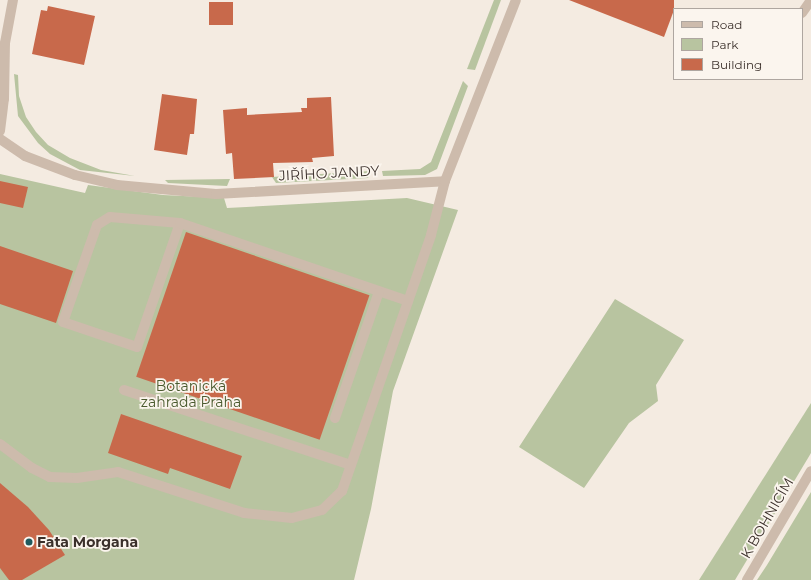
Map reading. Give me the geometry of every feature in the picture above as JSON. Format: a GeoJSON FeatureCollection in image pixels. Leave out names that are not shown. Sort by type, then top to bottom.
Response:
{"type":"FeatureCollection","features":[{"type":"Feature","properties":{"kind":"street"},"geometry":{"type":"LineString","coordinates":[[0,132],[4,99],[5,43],[13,0]]}},
{"type":"Feature","properties":{"kind":"street"},"geometry":{"type":"LineString","coordinates":[[0,444],[32,468],[50,477],[77,478],[118,472],[244,513],[292,518],[322,510],[342,491],[438,215],[445,181],[516,0]]}},
{"type":"Feature","properties":{"kind":"street"},"geometry":{"type":"LineString","coordinates":[[803,12],[811,0]]}},
{"type":"Feature","properties":{"kind":"street","name":"JIŘÍHO JANDY"},"geometry":{"type":"LineString","coordinates":[[0,139],[25,156],[75,175],[117,185],[216,194],[445,181]]}},
{"type":"Feature","properties":{"kind":"street"},"geometry":{"type":"LineString","coordinates":[[180,223],[137,347],[63,322],[97,225],[110,217],[180,223],[408,301]]}},
{"type":"Feature","properties":{"kind":"street"},"geometry":{"type":"LineString","coordinates":[[335,418],[379,292]]}},
{"type":"Feature","properties":{"kind":"street"},"geometry":{"type":"LineString","coordinates":[[124,390],[351,465]]}},
{"type":"Feature","properties":{"kind":"street","name":"K BOHNICÍM"},"geometry":{"type":"LineString","coordinates":[[747,580],[811,471]]}},
{"type":"Feature","properties":{"kind":"green space"},"geometry":{"type":"Polygon","coordinates":[[[494,0],[501,0],[475,70],[467,69],[494,0]]]}},
{"type":"Feature","properties":{"kind":"green space"},"geometry":{"type":"Polygon","coordinates":[[[14,74],[18,75],[19,96],[26,117],[36,132],[48,145],[70,158],[101,170],[135,176],[80,170],[50,154],[38,143],[18,116],[14,74]]]}},
{"type":"Feature","properties":{"kind":"green space"},"geometry":{"type":"Polygon","coordinates":[[[463,81],[468,86],[437,169],[425,175],[383,176],[382,171],[420,169],[431,162],[463,81]]]}},
{"type":"Feature","properties":{"kind":"green space"},"geometry":{"type":"Polygon","coordinates":[[[370,171],[368,178],[276,183],[272,177],[370,171]]]}},
{"type":"Feature","properties":{"kind":"green space","name":"Botanická zahrada Praha"},"geometry":{"type":"Polygon","coordinates":[[[0,174],[85,193],[88,185],[163,195],[224,198],[227,208],[407,198],[458,210],[393,391],[371,509],[354,580],[0,580],[0,174]]]}},
{"type":"Feature","properties":{"kind":"green space"},"geometry":{"type":"Polygon","coordinates":[[[230,179],[227,186],[168,183],[165,180],[230,179]]]}},
{"type":"Feature","properties":{"kind":"green space"},"geometry":{"type":"Polygon","coordinates":[[[615,299],[684,340],[656,385],[658,401],[629,423],[584,488],[519,447],[615,299]]]}},
{"type":"Feature","properties":{"kind":"green space"},"geometry":{"type":"Polygon","coordinates":[[[811,403],[811,453],[735,580],[699,580],[811,403]]]}},
{"type":"Feature","properties":{"kind":"green space"},"geometry":{"type":"Polygon","coordinates":[[[811,492],[811,580],[757,580],[767,565],[811,492]]]}},
{"type":"Feature","properties":{"kind":"building"},"geometry":{"type":"Polygon","coordinates":[[[569,0],[674,0],[673,13],[664,37],[569,0]]]}},
{"type":"Feature","properties":{"kind":"building"},"geometry":{"type":"Polygon","coordinates":[[[209,2],[233,2],[233,25],[209,25],[209,2]]]}},
{"type":"Feature","properties":{"kind":"building"},"geometry":{"type":"Polygon","coordinates":[[[48,6],[95,16],[84,65],[32,54],[41,10],[47,11],[48,6]]]}},
{"type":"Feature","properties":{"kind":"building"},"geometry":{"type":"Polygon","coordinates":[[[162,94],[197,99],[194,134],[190,134],[187,155],[154,150],[162,94]]]}},
{"type":"Feature","properties":{"kind":"building"},"geometry":{"type":"Polygon","coordinates":[[[331,97],[334,156],[312,158],[313,162],[273,163],[274,177],[234,179],[232,153],[226,154],[223,110],[247,108],[247,115],[302,112],[301,108],[307,108],[307,98],[331,97]]]}},
{"type":"Feature","properties":{"kind":"building"},"geometry":{"type":"Polygon","coordinates":[[[0,181],[28,187],[23,208],[0,203],[0,181]]]}},
{"type":"Feature","properties":{"kind":"building"},"geometry":{"type":"Polygon","coordinates":[[[186,232],[369,295],[320,440],[136,377],[186,232]]]}},
{"type":"Feature","properties":{"kind":"building"},"geometry":{"type":"Polygon","coordinates":[[[0,246],[73,271],[56,323],[0,304],[0,246]]]}},
{"type":"Feature","properties":{"kind":"building"},"geometry":{"type":"Polygon","coordinates":[[[121,414],[242,456],[230,489],[170,468],[168,474],[108,453],[121,414]]]}},
{"type":"Feature","properties":{"kind":"building","name":"Fata Morgana"},"geometry":{"type":"Polygon","coordinates":[[[0,483],[28,507],[49,530],[65,555],[22,580],[9,580],[0,568],[0,483]]]}},
{"type":"Feature","properties":{"kind":"place","name":"Fata Morgana"},"geometry":{"type":"Point","coordinates":[29,542]}}]}
